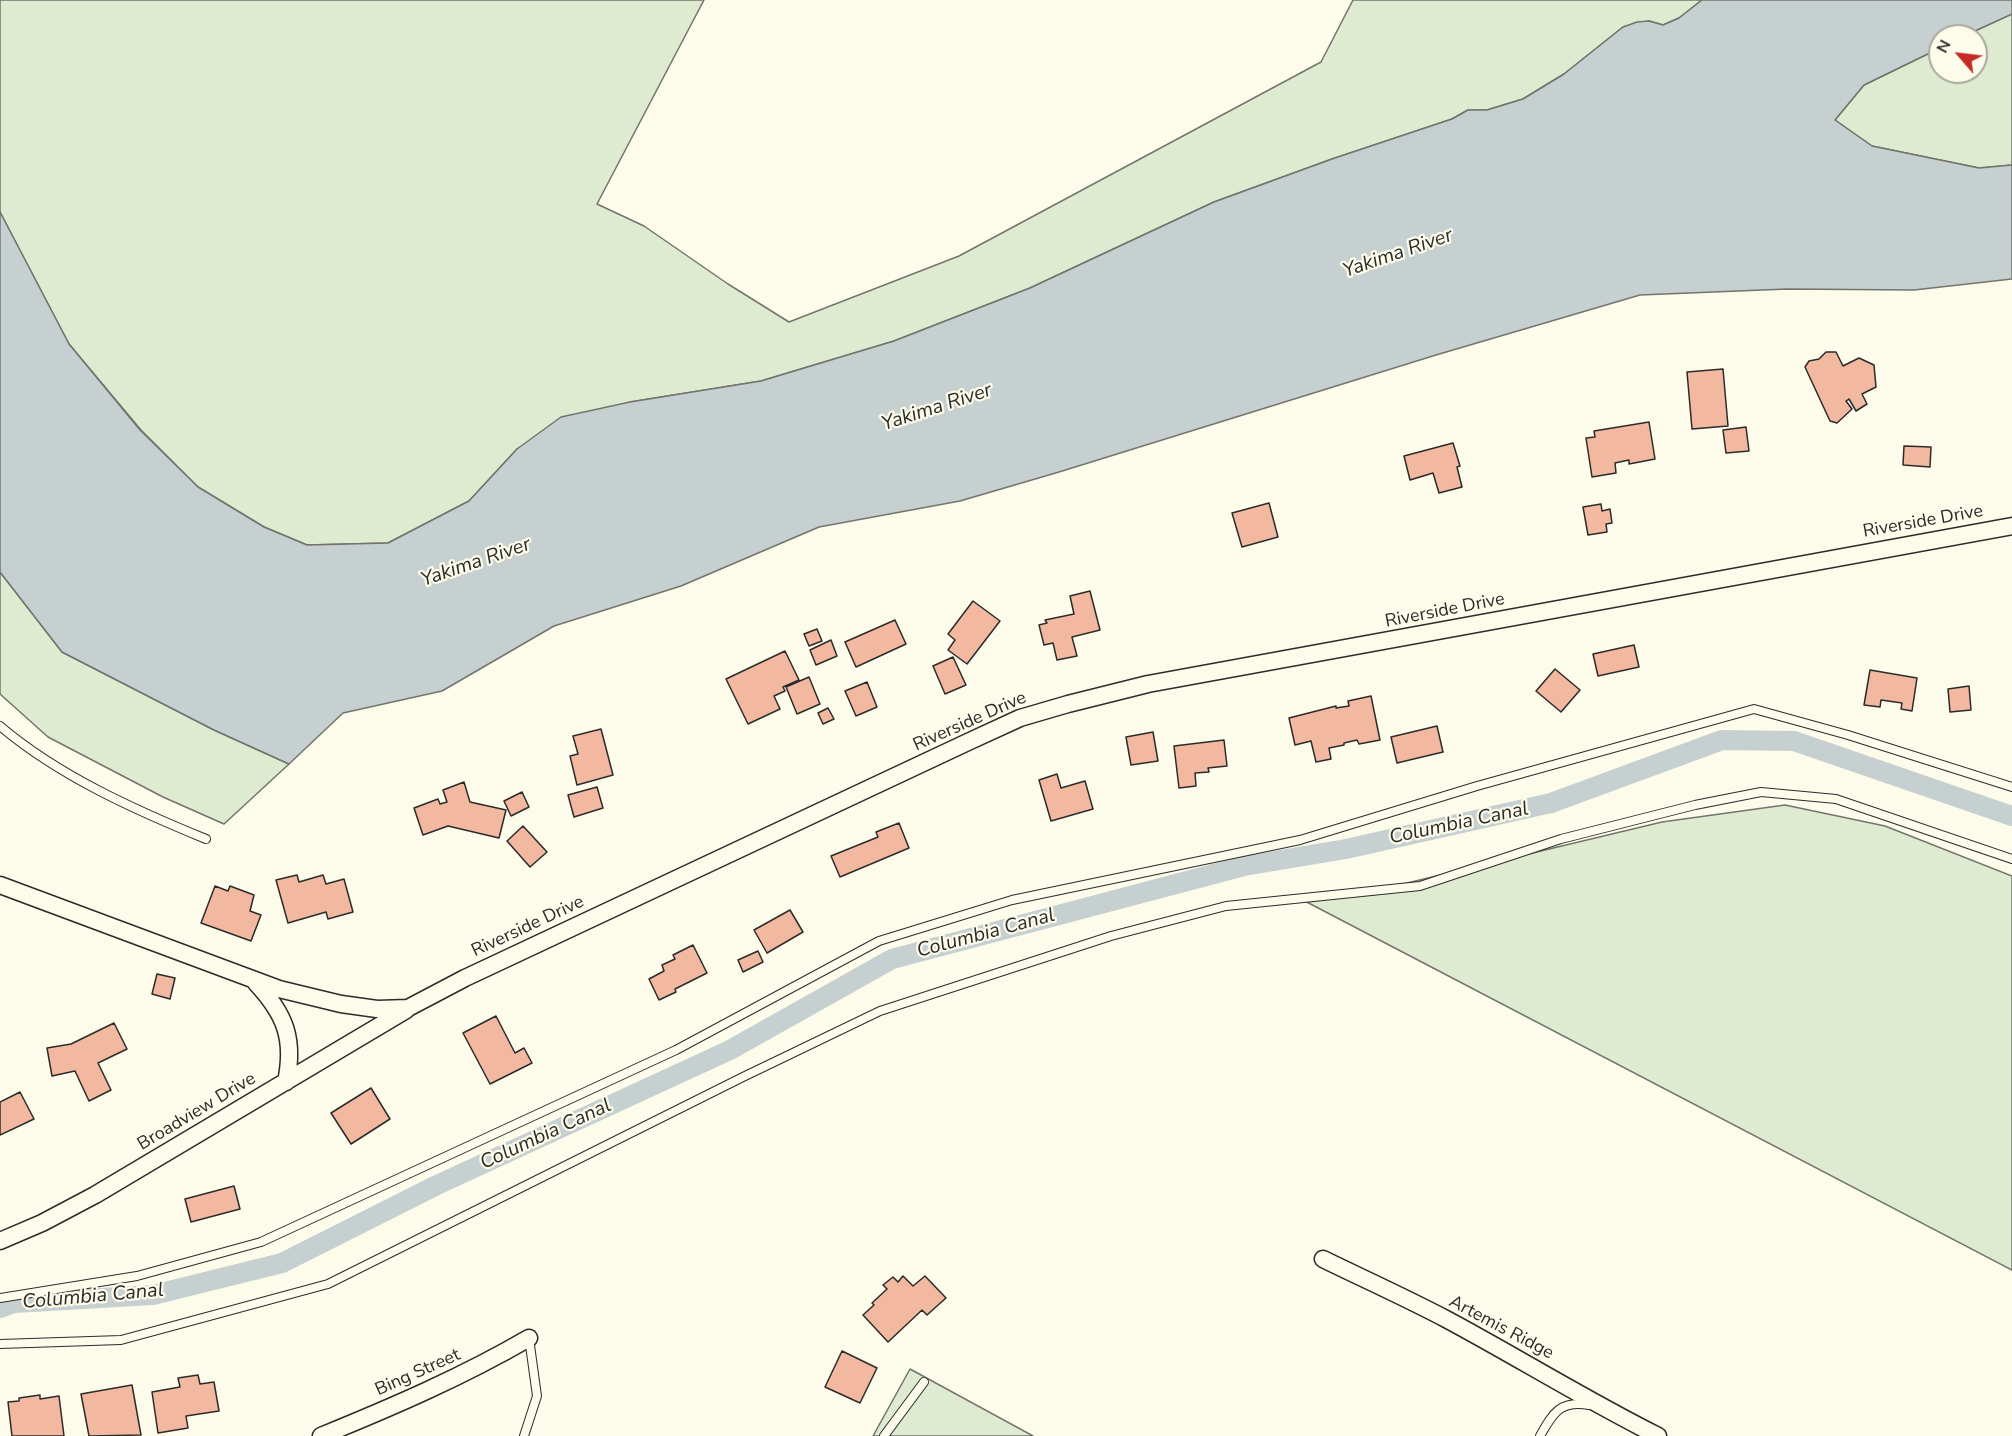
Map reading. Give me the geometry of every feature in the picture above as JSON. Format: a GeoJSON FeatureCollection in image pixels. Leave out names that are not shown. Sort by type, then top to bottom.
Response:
{"type":"FeatureCollection","features":[{"type":"Feature","properties":{"kind":"street","name":"Riverside Drive"},"geometry":{"type":"LineString","coordinates":[[0,885],[279,988],[341,1004],[376,1009],[408,1008],[465,978],[1020,718],[1148,684],[2012,526]]}},
{"type":"Feature","properties":{"kind":"street"},"geometry":{"type":"LineString","coordinates":[[254,980],[269,996],[287,1032],[291,1053],[286,1082]]}},
{"type":"Feature","properties":{"kind":"street","name":"Broadview Drive"},"geometry":{"type":"LineString","coordinates":[[0,1241],[42,1223],[95,1195],[408,1008]]}},
{"type":"Feature","properties":{"kind":"street","name":"Artemis Ridge"},"geometry":{"type":"LineString","coordinates":[[1323,1259],[1445,1319],[1562,1383],[1599,1406],[1658,1436]]}},
{"type":"Feature","properties":{"kind":"street","name":"Bing Street"},"geometry":{"type":"LineString","coordinates":[[321,1436],[380,1412],[484,1364],[529,1338]]}},
{"type":"Feature","properties":{"kind":"lane"},"geometry":{"type":"LineString","coordinates":[[0,1298],[137,1276],[261,1242],[676,1050],[879,941],[1012,900],[1300,840],[1477,786],[1754,709],[1848,735],[2012,787]]}},
{"type":"Feature","properties":{"kind":"lane"},"geometry":{"type":"LineString","coordinates":[[0,726],[76,778],[139,812],[206,839]]}},
{"type":"Feature","properties":{"kind":"lane"},"geometry":{"type":"LineString","coordinates":[[0,1344],[121,1340],[328,1284],[880,1011],[1111,936],[1226,906],[1420,886],[1561,839],[1695,805],[1761,792],[1836,799],[2012,859]]}},
{"type":"Feature","properties":{"kind":"lane"},"geometry":{"type":"LineString","coordinates":[[524,1436],[537,1396],[529,1338]]}},
{"type":"Feature","properties":{"kind":"lane"},"geometry":{"type":"LineString","coordinates":[[884,1436],[924,1382]]}},
{"type":"Feature","properties":{"kind":"lane"},"geometry":{"type":"LineString","coordinates":[[1540,1436],[1557,1410],[1566,1404],[1581,1403],[1599,1406]]}},
{"type":"Feature","properties":{"kind":"green space"},"geometry":{"type":"Polygon","coordinates":[[[0,0],[704,0],[597,204],[644,226],[728,284],[789,322],[959,256],[1321,62],[1353,0],[1702,0],[1679,18],[1663,25],[1649,21],[1623,27],[1564,74],[1523,99],[1487,110],[1468,110],[1452,119],[1214,202],[1030,288],[894,341],[761,381],[630,402],[517,449],[469,501],[388,543],[307,545],[264,527],[198,487],[141,430],[69,344],[0,212],[0,0]]]}},
{"type":"Feature","properties":{"kind":"green space"},"geometry":{"type":"Polygon","coordinates":[[[2012,14],[2012,165],[1979,168],[1872,146],[1835,120],[1864,85],[1928,54],[1928,84],[1988,84],[1988,25],[2012,14]]]}},
{"type":"Feature","properties":{"kind":"green space"},"geometry":{"type":"Polygon","coordinates":[[[0,572],[62,652],[214,730],[289,764],[224,824],[163,797],[48,737],[0,694],[0,572]]]}},
{"type":"Feature","properties":{"kind":"green space"},"geometry":{"type":"Polygon","coordinates":[[[1785,805],[1885,826],[2012,876],[2012,1270],[1299,898],[1382,889],[1662,822],[1785,805]]]}},
{"type":"Feature","properties":{"kind":"green space"},"geometry":{"type":"Polygon","coordinates":[[[910,1369],[1033,1436],[873,1436],[910,1369]]]}},
{"type":"Feature","properties":{"kind":"water","name":"Yakima River"},"geometry":{"type":"Polygon","coordinates":[[[1702,0],[2012,0],[2012,14],[1988,25],[1928,24],[1928,54],[1864,85],[1835,120],[1872,146],[1979,168],[2012,165],[2012,279],[1914,290],[1787,289],[1640,295],[960,501],[819,527],[681,586],[554,626],[442,691],[343,713],[289,764],[214,730],[62,652],[0,572],[0,212],[69,344],[140,430],[198,487],[264,527],[307,545],[388,543],[469,501],[517,449],[561,417],[630,402],[761,381],[894,341],[1030,288],[1214,202],[1452,119],[1468,110],[1487,110],[1523,99],[1564,74],[1623,27],[1649,21],[1663,25],[1679,18],[1702,0]]]}},
{"type":"Feature","properties":{"kind":"building"},"geometry":{"type":"Polygon","coordinates":[[[1826,352],[1836,352],[1843,366],[1859,358],[1874,365],[1876,387],[1862,394],[1867,404],[1856,411],[1849,399],[1846,401],[1852,409],[1837,423],[1830,421],[1805,367],[1809,361],[1819,359],[1826,352]]]}},
{"type":"Feature","properties":{"kind":"building"},"geometry":{"type":"Polygon","coordinates":[[[1723,369],[1728,426],[1692,429],[1687,372],[1723,369]]]}},
{"type":"Feature","properties":{"kind":"building"},"geometry":{"type":"Polygon","coordinates":[[[1649,422],[1655,459],[1629,464],[1629,460],[1615,463],[1616,473],[1592,477],[1586,438],[1595,437],[1594,431],[1649,422]]]}},
{"type":"Feature","properties":{"kind":"building"},"geometry":{"type":"Polygon","coordinates":[[[1746,427],[1749,451],[1726,453],[1723,430],[1746,427]]]}},
{"type":"Feature","properties":{"kind":"building"},"geometry":{"type":"Polygon","coordinates":[[[1453,443],[1460,466],[1457,467],[1462,487],[1439,493],[1433,473],[1410,480],[1404,456],[1453,443]]]}},
{"type":"Feature","properties":{"kind":"building"},"geometry":{"type":"Polygon","coordinates":[[[1904,446],[1931,447],[1930,467],[1903,465],[1904,446]]]}},
{"type":"Feature","properties":{"kind":"building"},"geometry":{"type":"Polygon","coordinates":[[[1269,503],[1278,537],[1242,547],[1232,513],[1269,503]]]}},
{"type":"Feature","properties":{"kind":"building"},"geometry":{"type":"Polygon","coordinates":[[[1601,504],[1602,511],[1610,509],[1612,523],[1606,524],[1607,532],[1588,535],[1583,507],[1601,504]]]}},
{"type":"Feature","properties":{"kind":"building"},"geometry":{"type":"Polygon","coordinates":[[[1090,591],[1100,630],[1072,637],[1077,656],[1057,660],[1053,643],[1044,645],[1039,625],[1047,623],[1045,620],[1074,614],[1070,596],[1090,591]]]}},
{"type":"Feature","properties":{"kind":"building"},"geometry":{"type":"Polygon","coordinates":[[[973,601],[1000,621],[967,664],[948,650],[955,640],[948,634],[973,601]]]}},
{"type":"Feature","properties":{"kind":"building"},"geometry":{"type":"Polygon","coordinates":[[[895,620],[906,644],[856,667],[845,642],[895,620]]]}},
{"type":"Feature","properties":{"kind":"building"},"geometry":{"type":"Polygon","coordinates":[[[817,629],[822,641],[809,646],[804,634],[817,629]]]}},
{"type":"Feature","properties":{"kind":"building"},"geometry":{"type":"Polygon","coordinates":[[[831,640],[837,656],[816,665],[810,650],[831,640]]]}},
{"type":"Feature","properties":{"kind":"building"},"geometry":{"type":"Polygon","coordinates":[[[1634,645],[1639,667],[1598,676],[1593,654],[1634,645]]]}},
{"type":"Feature","properties":{"kind":"building"},"geometry":{"type":"Polygon","coordinates":[[[785,651],[799,680],[783,687],[785,691],[774,696],[780,709],[748,724],[726,679],[785,651]]]}},
{"type":"Feature","properties":{"kind":"building"},"geometry":{"type":"Polygon","coordinates":[[[953,657],[966,685],[945,694],[933,666],[953,657]]]}},
{"type":"Feature","properties":{"kind":"building"},"geometry":{"type":"Polygon","coordinates":[[[1555,669],[1580,690],[1561,712],[1536,691],[1555,669]]]}},
{"type":"Feature","properties":{"kind":"building"},"geometry":{"type":"Polygon","coordinates":[[[1870,670],[1917,678],[1912,711],[1901,709],[1902,703],[1881,700],[1880,707],[1864,705],[1870,670]]]}},
{"type":"Feature","properties":{"kind":"building"},"geometry":{"type":"Polygon","coordinates":[[[809,677],[820,704],[797,714],[786,687],[809,677]]]}},
{"type":"Feature","properties":{"kind":"building"},"geometry":{"type":"Polygon","coordinates":[[[867,682],[877,707],[856,716],[845,691],[867,682]]]}},
{"type":"Feature","properties":{"kind":"building"},"geometry":{"type":"Polygon","coordinates":[[[1969,686],[1971,710],[1950,712],[1948,689],[1969,686]]]}},
{"type":"Feature","properties":{"kind":"building"},"geometry":{"type":"Polygon","coordinates":[[[1371,696],[1380,740],[1359,744],[1357,740],[1329,748],[1331,759],[1316,762],[1311,741],[1295,745],[1289,718],[1336,706],[1336,708],[1349,706],[1348,701],[1371,696]]]}},
{"type":"Feature","properties":{"kind":"building"},"geometry":{"type":"Polygon","coordinates":[[[828,708],[834,719],[823,724],[818,713],[828,708]]]}},
{"type":"Feature","properties":{"kind":"building"},"geometry":{"type":"Polygon","coordinates":[[[1437,726],[1443,752],[1397,763],[1391,737],[1437,726]]]}},
{"type":"Feature","properties":{"kind":"building"},"geometry":{"type":"Polygon","coordinates":[[[601,729],[613,775],[577,785],[570,756],[578,754],[573,736],[601,729]]]}},
{"type":"Feature","properties":{"kind":"building"},"geometry":{"type":"Polygon","coordinates":[[[1153,732],[1158,761],[1131,765],[1126,737],[1153,732]]]}},
{"type":"Feature","properties":{"kind":"building"},"geometry":{"type":"Polygon","coordinates":[[[1224,740],[1227,766],[1208,768],[1209,772],[1195,773],[1196,786],[1179,788],[1174,746],[1224,740]]]}},
{"type":"Feature","properties":{"kind":"building"},"geometry":{"type":"Polygon","coordinates":[[[1057,774],[1061,788],[1085,781],[1093,809],[1051,821],[1039,780],[1057,774]]]}},
{"type":"Feature","properties":{"kind":"building"},"geometry":{"type":"Polygon","coordinates":[[[464,782],[470,802],[506,810],[499,838],[448,826],[423,835],[414,808],[438,799],[440,804],[447,802],[443,790],[464,782]]]}},
{"type":"Feature","properties":{"kind":"building"},"geometry":{"type":"Polygon","coordinates":[[[597,787],[603,808],[574,817],[568,795],[597,787]]]}},
{"type":"Feature","properties":{"kind":"building"},"geometry":{"type":"Polygon","coordinates":[[[522,792],[529,807],[511,816],[504,801],[522,792]]]}},
{"type":"Feature","properties":{"kind":"building"},"geometry":{"type":"Polygon","coordinates":[[[899,823],[909,848],[840,877],[831,856],[878,837],[876,832],[899,823]]]}},
{"type":"Feature","properties":{"kind":"building"},"geometry":{"type":"Polygon","coordinates":[[[523,826],[547,852],[530,867],[507,841],[523,826]]]}},
{"type":"Feature","properties":{"kind":"building"},"geometry":{"type":"Polygon","coordinates":[[[297,875],[299,882],[323,875],[326,884],[344,879],[353,912],[328,919],[326,912],[288,923],[276,880],[297,875]]]}},
{"type":"Feature","properties":{"kind":"building"},"geometry":{"type":"Polygon","coordinates":[[[215,886],[228,891],[230,886],[254,895],[250,911],[261,915],[251,941],[201,923],[215,886]]]}},
{"type":"Feature","properties":{"kind":"building"},"geometry":{"type":"Polygon","coordinates":[[[790,910],[803,932],[767,953],[754,930],[790,910]]]}},
{"type":"Feature","properties":{"kind":"building"},"geometry":{"type":"Polygon","coordinates":[[[693,945],[707,973],[659,1000],[649,979],[664,971],[662,965],[675,959],[673,955],[693,945]]]}},
{"type":"Feature","properties":{"kind":"building"},"geometry":{"type":"Polygon","coordinates":[[[758,951],[763,962],[743,972],[738,960],[758,951]]]}},
{"type":"Feature","properties":{"kind":"building"},"geometry":{"type":"Polygon","coordinates":[[[157,974],[175,978],[170,999],[152,994],[157,974]]]}},
{"type":"Feature","properties":{"kind":"building"},"geometry":{"type":"Polygon","coordinates":[[[496,1016],[515,1053],[524,1048],[532,1063],[490,1084],[463,1033],[496,1016]]]}},
{"type":"Feature","properties":{"kind":"building"},"geometry":{"type":"Polygon","coordinates":[[[114,1023],[127,1049],[98,1063],[111,1090],[89,1101],[75,1071],[52,1076],[47,1048],[71,1044],[114,1023]]]}},
{"type":"Feature","properties":{"kind":"building"},"geometry":{"type":"Polygon","coordinates":[[[371,1088],[390,1119],[351,1144],[331,1113],[371,1088]]]}},
{"type":"Feature","properties":{"kind":"building"},"geometry":{"type":"Polygon","coordinates":[[[20,1092],[34,1119],[0,1135],[0,1102],[20,1092]]]}},
{"type":"Feature","properties":{"kind":"building"},"geometry":{"type":"Polygon","coordinates":[[[234,1186],[240,1209],[191,1222],[185,1199],[234,1186]]]}},
{"type":"Feature","properties":{"kind":"building"},"geometry":{"type":"Polygon","coordinates":[[[903,1276],[913,1286],[925,1276],[946,1298],[927,1315],[922,1310],[888,1342],[863,1315],[887,1289],[883,1285],[893,1277],[898,1282],[903,1276]]]}},
{"type":"Feature","properties":{"kind":"building"},"geometry":{"type":"Polygon","coordinates":[[[842,1351],[877,1368],[860,1403],[825,1387],[842,1351]]]}},
{"type":"Feature","properties":{"kind":"building"},"geometry":{"type":"Polygon","coordinates":[[[198,1375],[200,1384],[214,1382],[219,1411],[186,1416],[188,1428],[158,1433],[152,1392],[180,1387],[178,1378],[198,1375]]]}},
{"type":"Feature","properties":{"kind":"building"},"geometry":{"type":"Polygon","coordinates":[[[132,1385],[141,1435],[89,1436],[81,1394],[132,1385]]]}},
{"type":"Feature","properties":{"kind":"building"},"geometry":{"type":"Polygon","coordinates":[[[40,1395],[40,1399],[59,1396],[64,1436],[12,1436],[8,1402],[40,1395]]]}},
{"type":"Feature","properties":{"kind":"waterway","name":"Columbia Canal"},"geometry":{"type":"LineString","coordinates":[[0,1308],[14,1303],[153,1295],[282,1263],[437,1185],[730,1050],[892,959],[1244,866],[1346,849],[1551,803],[1722,740],[1794,741],[2012,816]]}}]}
